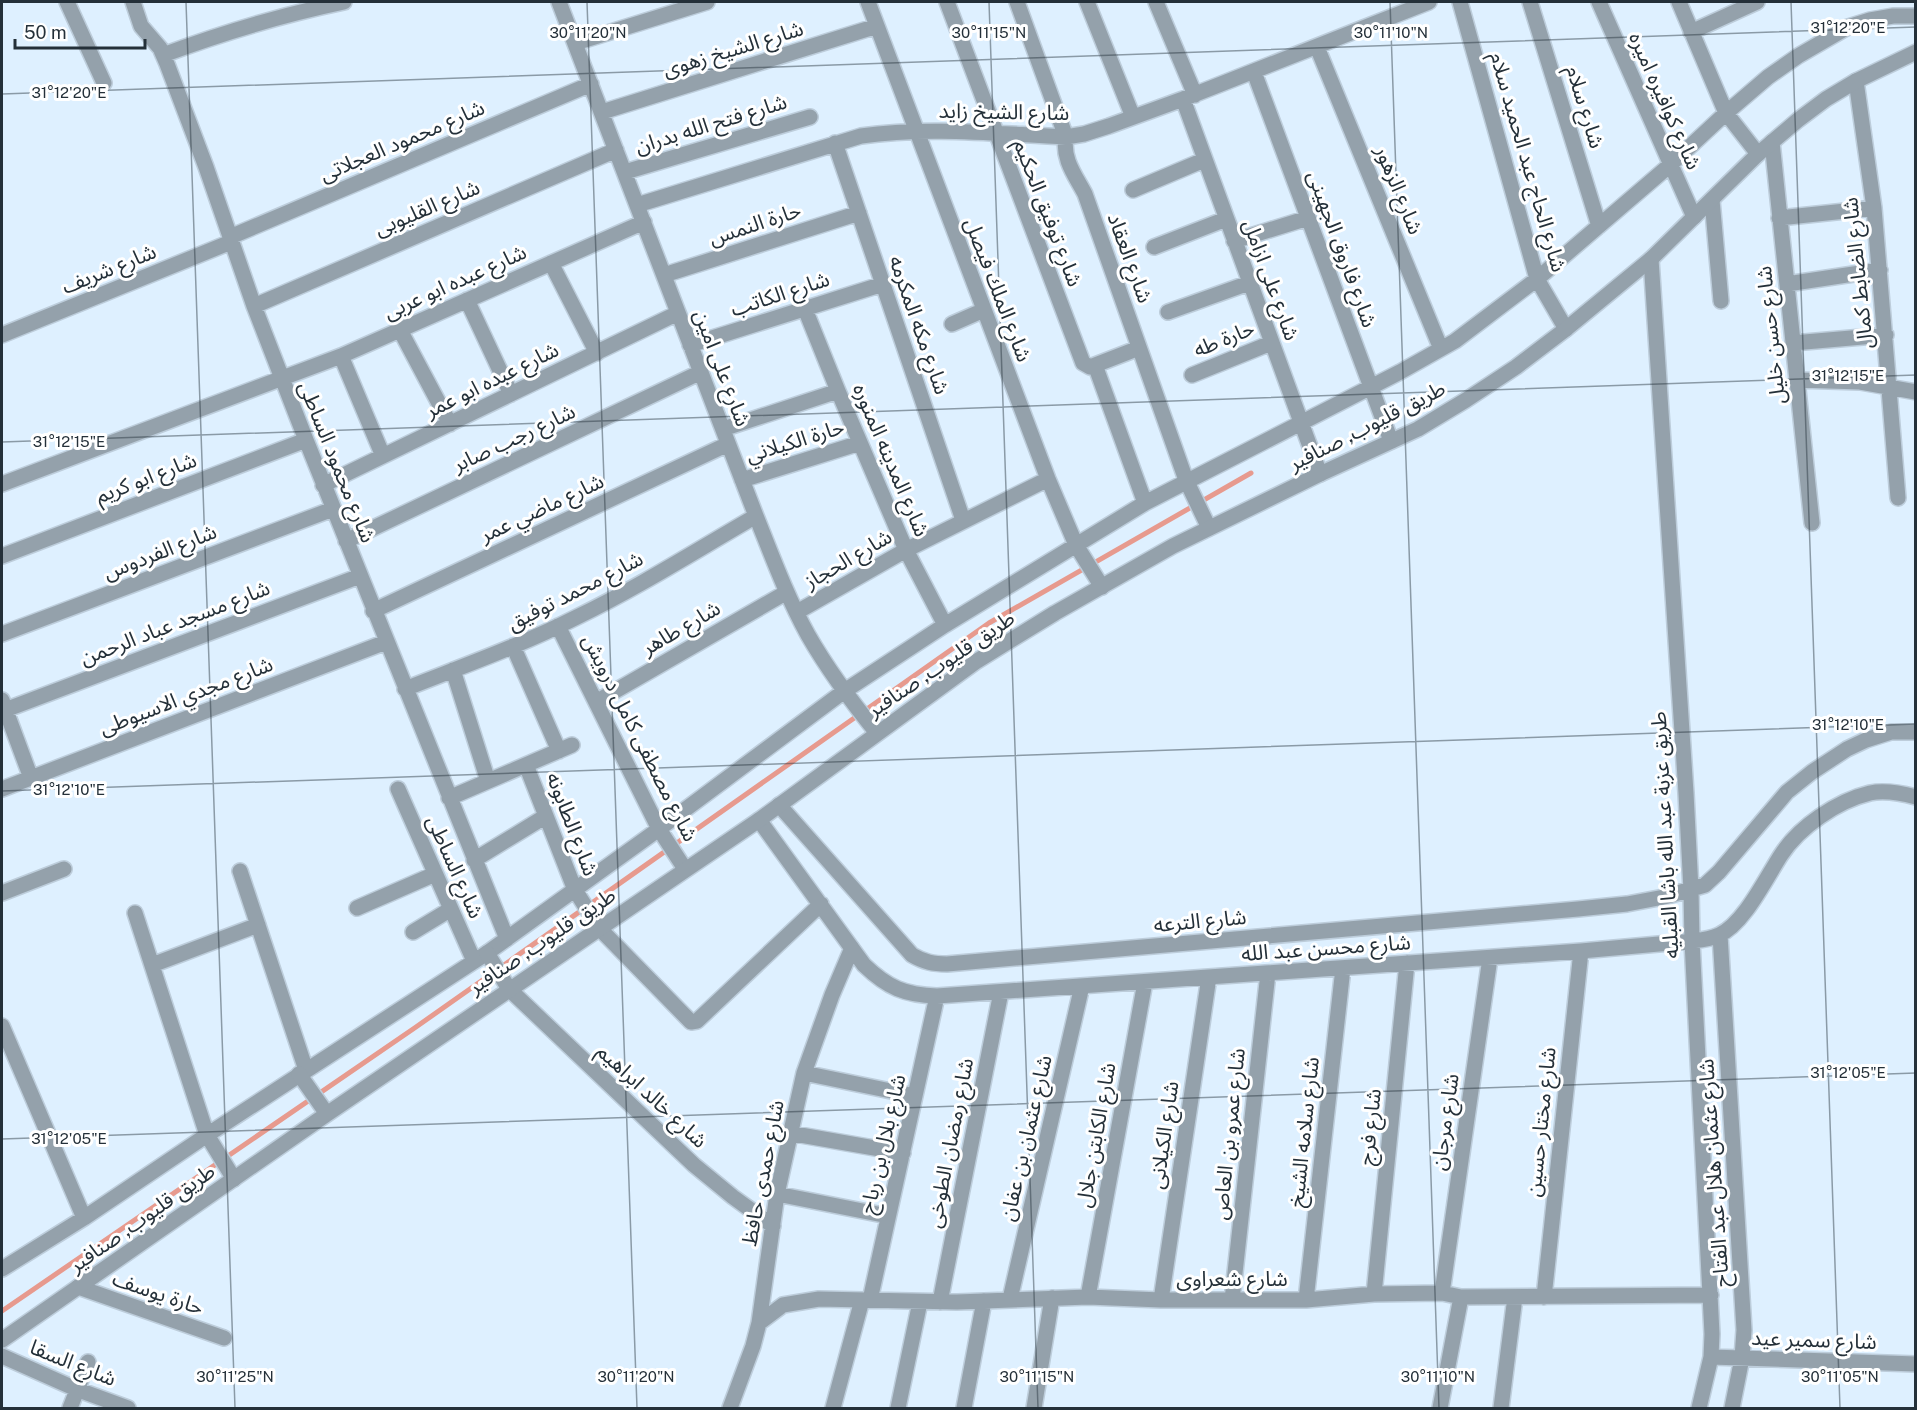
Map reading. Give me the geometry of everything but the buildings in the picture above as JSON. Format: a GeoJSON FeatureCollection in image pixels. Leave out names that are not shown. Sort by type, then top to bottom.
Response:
{"type":"FeatureCollection","features":[{"type":"Feature","properties":{"kind":"street"},"geometry":{"type":"LineString","coordinates":[[67,2],[104,83]]}},
{"type":"Feature","properties":{"kind":"street","name":"شارع محمود الساطى"},"geometry":{"type":"LineString","coordinates":[[133,2],[141,26],[153,39],[163,56],[206,167],[254,306],[323,485],[507,939]]}},
{"type":"Feature","properties":{"kind":"street"},"geometry":{"type":"LineString","coordinates":[[163,56],[225,32],[344,2]]}},
{"type":"Feature","properties":{"kind":"street","name":"شارع على امين"},"geometry":{"type":"LineString","coordinates":[[560,2],[690,345],[787,592],[807,633],[843,692],[877,733]]}},
{"type":"Feature","properties":{"kind":"street"},"geometry":{"type":"LineString","coordinates":[[575,43],[706,2]]}},
{"type":"Feature","properties":{"kind":"street","name":"شارع الملك فيصل"},"geometry":{"type":"LineString","coordinates":[[868,2],[1048,479],[1076,545],[1102,587]]}},
{"type":"Feature","properties":{"kind":"street","name":"شارع توفيق الحكيم"},"geometry":{"type":"LineString","coordinates":[[947,2],[1083,363],[1092,366],[1145,502]]}},
{"type":"Feature","properties":{"kind":"street","name":"شارع العقاد"},"geometry":{"type":"LineString","coordinates":[[1017,2],[1066,137],[1065,154],[1068,163],[1085,194],[1186,480],[1209,528]]}},
{"type":"Feature","properties":{"kind":"street"},"geometry":{"type":"LineString","coordinates":[[1087,2],[1133,117]]}},
{"type":"Feature","properties":{"kind":"street","name":"شارع على ازامل"},"geometry":{"type":"LineString","coordinates":[[1156,2],[1189,97],[1204,160],[1320,474]]}},
{"type":"Feature","properties":{"kind":"street","name":"شارع الشيخ زايد"},"geometry":{"type":"LineString","coordinates":[[637,205],[835,143],[879,133],[915,131],[1066,137],[1084,134],[1254,72],[1317,47],[1410,5],[1429,2]]}},
{"type":"Feature","properties":{"kind":"street","name":"شارع الحاج عبد الحميد سلام"},"geometry":{"type":"LineString","coordinates":[[1460,2],[1537,279],[1566,329]]}},
{"type":"Feature","properties":{"kind":"street","name":"شارع سلام"},"geometry":{"type":"LineString","coordinates":[[1530,2],[1599,226]]}},
{"type":"Feature","properties":{"kind":"street","name":"شارع كوافيره اميره"},"geometry":{"type":"LineString","coordinates":[[1599,2],[1694,217]]}},
{"type":"Feature","properties":{"kind":"street"},"geometry":{"type":"LineString","coordinates":[[1679,2],[1726,113],[1758,154]]}},
{"type":"Feature","properties":{"kind":"street"},"geometry":{"type":"LineString","coordinates":[[1691,32],[1757,2]]}},
{"type":"Feature","properties":{"kind":"street","name":"طريق قليوب, صنافير"},"geometry":{"type":"LineString","coordinates":[[2,1269],[84,1218],[507,939],[843,692],[945,625],[1145,502],[1371,387],[1455,341],[1537,279],[1768,77],[1798,56],[1848,27],[1881,18],[1916,16]]}},
{"type":"Feature","properties":{"kind":"street","name":"شارع الشيخ زهوى"},"geometry":{"type":"LineString","coordinates":[[602,112],[877,26]]}},
{"type":"Feature","properties":{"kind":"street","name":"شارع الزهور"},"geometry":{"type":"LineString","coordinates":[[1317,47],[1441,349]]}},
{"type":"Feature","properties":{"kind":"street","name":"طريق قليوب, صنافير"},"geometry":{"type":"LineString","coordinates":[[2,1341],[327,1114],[759,820],[977,661],[1173,546],[1418,429],[1516,367],[1651,259],[1758,154],[1798,120],[1826,99],[1856,81],[1916,52]]}},
{"type":"Feature","properties":{"kind":"street","name":"شارع فاروق الجهينى"},"geometry":{"type":"LineString","coordinates":[[1254,72],[1391,441]]}},
{"type":"Feature","properties":{"kind":"street","name":"شارع الضابط كمال"},"geometry":{"type":"LineString","coordinates":[[1856,81],[1874,207],[1898,498]]}},
{"type":"Feature","properties":{"kind":"street","name":"شارع محمود العجلاتى"},"geometry":{"type":"LineString","coordinates":[[230,239],[591,84]]}},
{"type":"Feature","properties":{"kind":"street","name":"شارع فتح الله بدران"},"geometry":{"type":"LineString","coordinates":[[624,172],[810,117]]}},
{"type":"Feature","properties":{"kind":"street","name":"شارع حسن خليل"},"geometry":{"type":"LineString","coordinates":[[1772,142],[1812,523]]}},
{"type":"Feature","properties":{"kind":"street","name":"شارع مكه المكرمه"},"geometry":{"type":"LineString","coordinates":[[835,143],[963,520]]}},
{"type":"Feature","properties":{"kind":"street","name":"شارع القليوبى"},"geometry":{"type":"LineString","coordinates":[[254,306],[616,150]]}},
{"type":"Feature","properties":{"kind":"street"},"geometry":{"type":"LineString","coordinates":[[1133,190],[1204,160]]}},
{"type":"Feature","properties":{"kind":"street"},"geometry":{"type":"LineString","coordinates":[[1712,200],[1721,301]]}},
{"type":"Feature","properties":{"kind":"street"},"geometry":{"type":"LineString","coordinates":[[1779,218],[1874,207]]}},
{"type":"Feature","properties":{"kind":"street","name":"حارة النمس"},"geometry":{"type":"LineString","coordinates":[[664,275],[859,213]]}},
{"type":"Feature","properties":{"kind":"street"},"geometry":{"type":"LineString","coordinates":[[1234,241],[1308,218]]}},
{"type":"Feature","properties":{"kind":"street"},"geometry":{"type":"LineString","coordinates":[[1154,248],[1226,219]]}},
{"type":"Feature","properties":{"kind":"street","name":"شارع عبده ابو عربى"},"geometry":{"type":"LineString","coordinates":[[2,484],[341,356],[644,222]]}},
{"type":"Feature","properties":{"kind":"street","name":"شارع شريف"},"geometry":{"type":"LineString","coordinates":[[2,335],[230,239]]}},
{"type":"Feature","properties":{"kind":"street","name":"طريق عزبة عبد الله باشا القبليه"},"geometry":{"type":"LineString","coordinates":[[1651,259],[1691,890],[1711,1295],[1711,1357],[1699,1408]]}},
{"type":"Feature","properties":{"kind":"street"},"geometry":{"type":"LineString","coordinates":[[551,263],[597,352]]}},
{"type":"Feature","properties":{"kind":"street"},"geometry":{"type":"LineString","coordinates":[[1787,284],[1880,270]]}},
{"type":"Feature","properties":{"kind":"street"},"geometry":{"type":"LineString","coordinates":[[1168,312],[1249,283]]}},
{"type":"Feature","properties":{"kind":"street","name":"شارع الكاتب"},"geometry":{"type":"LineString","coordinates":[[690,345],[883,284]]}},
{"type":"Feature","properties":{"kind":"street"},"geometry":{"type":"LineString","coordinates":[[467,300],[511,394]]}},
{"type":"Feature","properties":{"kind":"street","name":"شارع المدينه المنوره"},"geometry":{"type":"LineString","coordinates":[[805,309],[906,549],[945,625]]}},
{"type":"Feature","properties":{"kind":"street"},"geometry":{"type":"LineString","coordinates":[[952,324],[984,310]]}},
{"type":"Feature","properties":{"kind":"street","name":"شارع عبده ابو عمر"},"geometry":{"type":"LineString","coordinates":[[323,485],[678,313]]}},
{"type":"Feature","properties":{"kind":"street"},"geometry":{"type":"LineString","coordinates":[[400,330],[450,424]]}},
{"type":"Feature","properties":{"kind":"street"},"geometry":{"type":"LineString","coordinates":[[1793,343],[1886,335]]}},
{"type":"Feature","properties":{"kind":"street","name":"حارة طه"},"geometry":{"type":"LineString","coordinates":[[1192,375],[1271,343]]}},
{"type":"Feature","properties":{"kind":"street"},"geometry":{"type":"LineString","coordinates":[[1092,366],[1139,348]]}},
{"type":"Feature","properties":{"kind":"street"},"geometry":{"type":"LineString","coordinates":[[341,356],[383,456]]}},
{"type":"Feature","properties":{"kind":"street","name":"شارع رجب صابر"},"geometry":{"type":"LineString","coordinates":[[346,542],[701,372]]}},
{"type":"Feature","properties":{"kind":"street"},"geometry":{"type":"LineString","coordinates":[[1797,380],[1860,382],[1916,392]]}},
{"type":"Feature","properties":{"kind":"street","name":"شارع ماضي عمر"},"geometry":{"type":"LineString","coordinates":[[374,610],[726,436],[838,391]]}},
{"type":"Feature","properties":{"kind":"street","name":"شارع ابو كريم"},"geometry":{"type":"LineString","coordinates":[[2,556],[306,440]]}},
{"type":"Feature","properties":{"kind":"street","name":"حارة الكيلاني"},"geometry":{"type":"LineString","coordinates":[[742,480],[861,443]]}},
{"type":"Feature","properties":{"kind":"street","name":"شارع الحجاز"},"geometry":{"type":"LineString","coordinates":[[797,612],[906,549],[1048,479]]}},
{"type":"Feature","properties":{"kind":"street","name":"شارع الفردوس"},"geometry":{"type":"LineString","coordinates":[[2,634],[333,509]]}},
{"type":"Feature","properties":{"kind":"street","name":"شارع محمد توفيق"},"geometry":{"type":"LineString","coordinates":[[405,689],[558,626],[645,581],[756,516]]}},
{"type":"Feature","properties":{"kind":"street","name":"شارع مسجد عباد الرحمن"},"geometry":{"type":"LineString","coordinates":[[3,705],[360,576]]}},
{"type":"Feature","properties":{"kind":"street","name":"شارع طاهر"},"geometry":{"type":"LineString","coordinates":[[596,702],[787,592]]}},
{"type":"Feature","properties":{"kind":"street","name":"شارع مصطفى كامل درويش"},"geometry":{"type":"LineString","coordinates":[[558,626],[659,829],[685,869]]}},
{"type":"Feature","properties":{"kind":"street","name":"شارع مجدي الاسيوطى"},"geometry":{"type":"LineString","coordinates":[[2,789],[386,642]]}},
{"type":"Feature","properties":{"kind":"street"},"geometry":{"type":"LineString","coordinates":[[449,798],[566,748],[513,646]]}},
{"type":"Feature","properties":{"kind":"street"},"geometry":{"type":"LineString","coordinates":[[453,669],[488,782]]}},
{"type":"Feature","properties":{"kind":"street"},"geometry":{"type":"LineString","coordinates":[[3,705],[31,778]]}},
{"type":"Feature","properties":{"kind":"street","name":"شارع الترعه"},"geometry":{"type":"LineString","coordinates":[[779,805],[904,947],[923,962],[935,964],[1578,909],[1627,904],[1691,890],[1705,885],[1719,872],[1787,792],[1812,772],[1847,749],[1866,740],[1891,732],[1916,732]]}},
{"type":"Feature","properties":{"kind":"street","name":"شارع الطابونه"},"geometry":{"type":"LineString","coordinates":[[526,765],[575,890],[599,928],[689,1020],[697,1021],[821,904]]}},
{"type":"Feature","properties":{"kind":"street","name":"شارع الساطى"},"geometry":{"type":"LineString","coordinates":[[398,789],[451,909],[480,957],[509,989]]}},
{"type":"Feature","properties":{"kind":"street","name":"شارع محسن عبد الله"},"geometry":{"type":"LineString","coordinates":[[759,820],[864,965],[879,979],[897,990],[917,995],[937,996],[1692,942],[1720,935],[1739,918],[1792,840],[1804,828],[1847,801],[1872,793],[1898,792],[1916,796]]}},
{"type":"Feature","properties":{"kind":"street"},"geometry":{"type":"LineString","coordinates":[[474,860],[546,816]]}},
{"type":"Feature","properties":{"kind":"street"},"geometry":{"type":"LineString","coordinates":[[2,893],[64,869]]}},
{"type":"Feature","properties":{"kind":"street"},"geometry":{"type":"LineString","coordinates":[[240,871],[303,1072],[327,1114]]}},
{"type":"Feature","properties":{"kind":"street"},"geometry":{"type":"LineString","coordinates":[[357,908],[435,874]]}},
{"type":"Feature","properties":{"kind":"street"},"geometry":{"type":"LineString","coordinates":[[413,932],[451,909]]}},
{"type":"Feature","properties":{"kind":"street"},"geometry":{"type":"LineString","coordinates":[[135,913],[207,1135],[234,1179]]}},
{"type":"Feature","properties":{"kind":"street"},"geometry":{"type":"LineString","coordinates":[[152,965],[258,925]]}},
{"type":"Feature","properties":{"kind":"street","name":"شارع عثمان هلال عبد الفتاح"},"geometry":{"type":"LineString","coordinates":[[1720,935],[1744,1330],[1737,1392],[1732,1408]]}},
{"type":"Feature","properties":{"kind":"street","name":"شارع حمدى حافظ"},"geometry":{"type":"LineString","coordinates":[[730,1408],[750,1356],[759,1323],[777,1194],[804,1073],[832,995],[852,948]]}},
{"type":"Feature","properties":{"kind":"street","name":"شارع مختار حسين"},"geometry":{"type":"LineString","coordinates":[[1544,1297],[1581,951]]}},
{"type":"Feature","properties":{"kind":"street","name":"شارع مرجان"},"geometry":{"type":"LineString","coordinates":[[1442,1293],[1490,958]]}},
{"type":"Feature","properties":{"kind":"street","name":"شارع فرج"},"geometry":{"type":"LineString","coordinates":[[1374,1294],[1407,963]]}},
{"type":"Feature","properties":{"kind":"street","name":"شارع سلامه الشيخ"},"geometry":{"type":"LineString","coordinates":[[1306,1300],[1343,968]]}},
{"type":"Feature","properties":{"kind":"street","name":"شارع عمرو بن العاص"},"geometry":{"type":"LineString","coordinates":[[1232,1300],[1268,973]]}},
{"type":"Feature","properties":{"kind":"street","name":"شارع الكيلانى"},"geometry":{"type":"LineString","coordinates":[[1161,1300],[1209,977]]}},
{"type":"Feature","properties":{"kind":"street","name":"شارع الكابتن جلال"},"geometry":{"type":"LineString","coordinates":[[1088,1297],[1145,982]]}},
{"type":"Feature","properties":{"kind":"street","name":"شارع عثمان بن عفان"},"geometry":{"type":"LineString","coordinates":[[1010,1299],[1082,986]]}},
{"type":"Feature","properties":{"kind":"street","name":"شارع خالد ابراهيم"},"geometry":{"type":"LineString","coordinates":[[509,989],[694,1165],[773,1226]]}},
{"type":"Feature","properties":{"kind":"street","name":"شارع رمضان الطوخى"},"geometry":{"type":"LineString","coordinates":[[940,1302],[1001,992]]}},
{"type":"Feature","properties":{"kind":"street","name":"شارع بلال بن رباح"},"geometry":{"type":"LineString","coordinates":[[833,1408],[866,1300],[888,1216],[937,996]]}},
{"type":"Feature","properties":{"kind":"street"},"geometry":{"type":"LineString","coordinates":[[2,1026],[84,1218]]}},
{"type":"Feature","properties":{"kind":"street"},"geometry":{"type":"LineString","coordinates":[[804,1073],[915,1096]]}},
{"type":"Feature","properties":{"kind":"street"},"geometry":{"type":"LineString","coordinates":[[789,1133],[903,1153]]}},
{"type":"Feature","properties":{"kind":"street"},"geometry":{"type":"LineString","coordinates":[[777,1194],[888,1216]]}},
{"type":"Feature","properties":{"kind":"street","name":"حارة يوسف"},"geometry":{"type":"LineString","coordinates":[[78,1287],[224,1338]]}},
{"type":"Feature","properties":{"kind":"street","name":"شارع شعراوى"},"geometry":{"type":"LineString","coordinates":[[759,1323],[783,1305],[819,1299],[940,1302],[1088,1297],[1161,1300],[1306,1300],[1374,1294],[1442,1293],[1461,1298],[1711,1295]]}},
{"type":"Feature","properties":{"kind":"street"},"geometry":{"type":"LineString","coordinates":[[1501,1408],[1515,1297]]}},
{"type":"Feature","properties":{"kind":"street"},"geometry":{"type":"LineString","coordinates":[[1034,1408],[1052,1298]]}},
{"type":"Feature","properties":{"kind":"street"},"geometry":{"type":"LineString","coordinates":[[1440,1408],[1461,1298]]}},
{"type":"Feature","properties":{"kind":"street"},"geometry":{"type":"LineString","coordinates":[[964,1408],[984,1301]]}},
{"type":"Feature","properties":{"kind":"street"},"geometry":{"type":"LineString","coordinates":[[898,1408],[920,1302]]}},
{"type":"Feature","properties":{"kind":"street","name":"شارع السقا"},"geometry":{"type":"LineString","coordinates":[[2,1356],[76,1389],[128,1408]]}},
{"type":"Feature","properties":{"kind":"street","name":"شارع سمير عيد"},"geometry":{"type":"LineString","coordinates":[[1711,1357],[1916,1364]]}},
{"type":"Feature","properties":{"kind":"street"},"geometry":{"type":"LineString","coordinates":[[70,1408],[88,1362]]}},
{"type":"Feature","properties":{"kind":"waterway"},"geometry":{"type":"LineString","coordinates":[[2,1311],[416,1027],[989,623],[1251,473]]}}]}
